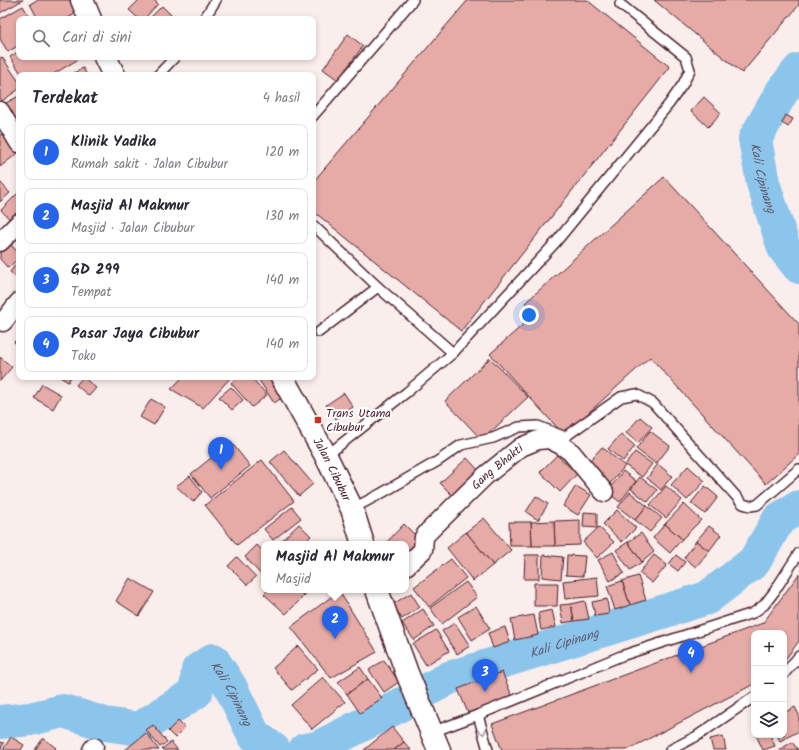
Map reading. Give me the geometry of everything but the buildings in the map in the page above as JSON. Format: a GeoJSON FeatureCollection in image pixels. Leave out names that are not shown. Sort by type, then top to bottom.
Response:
{"type":"FeatureCollection","features":[{"type":"Feature","properties":{"kind":"street"},"geometry":{"type":"LineString","coordinates":[[82,0],[89,16]]}},
{"type":"Feature","properties":{"kind":"street"},"geometry":{"type":"LineString","coordinates":[[106,60],[112,72]]}},
{"type":"Feature","properties":{"kind":"street"},"geometry":{"type":"LineString","coordinates":[[0,111],[16,138]]}},
{"type":"Feature","properties":{"kind":"street"},"geometry":{"type":"LineString","coordinates":[[0,242],[16,226]]}},
{"type":"Feature","properties":{"kind":"street"},"geometry":{"type":"LineString","coordinates":[[3,322],[16,306]]}},
{"type":"Feature","properties":{"kind":"street","name":"Jalan Cibubur"},"geometry":{"type":"LineString","coordinates":[[284,380],[326,456],[352,509],[362,541]]}},
{"type":"Feature","properties":{"kind":"street","name":"Gang Bhakti"},"geometry":{"type":"LineString","coordinates":[[409,563],[423,550],[424,537],[428,532],[485,476],[521,447],[538,440],[549,438],[561,444],[571,452],[604,492]]}},
{"type":"Feature","properties":{"kind":"street"},"geometry":{"type":"LineString","coordinates":[[378,593],[407,673],[435,741]]}},
{"type":"Feature","properties":{"kind":"lane"},"geometry":{"type":"LineString","coordinates":[[206,16],[216,0]]}},
{"type":"Feature","properties":{"kind":"lane"},"geometry":{"type":"LineString","coordinates":[[316,113],[413,0]]}},
{"type":"Feature","properties":{"kind":"lane"},"geometry":{"type":"LineString","coordinates":[[326,456],[454,353],[556,242],[669,104],[683,84],[690,70],[686,57],[620,4]]}},
{"type":"Feature","properties":{"kind":"lane"},"geometry":{"type":"LineString","coordinates":[[161,72],[172,60]]}},
{"type":"Feature","properties":{"kind":"lane"},"geometry":{"type":"LineString","coordinates":[[316,228],[378,287],[454,353]]}},
{"type":"Feature","properties":{"kind":"lane"},"geometry":{"type":"LineString","coordinates":[[319,332],[378,287]]}},
{"type":"Feature","properties":{"kind":"lane"},"geometry":{"type":"LineString","coordinates":[[352,509],[438,461],[461,445],[493,438],[519,427],[538,426],[566,436],[621,397],[636,394],[653,403],[743,504],[750,506],[757,505],[799,470]]}},
{"type":"Feature","properties":{"kind":"lane"},"geometry":{"type":"LineString","coordinates":[[435,741],[478,715],[621,656],[753,613],[764,605],[799,553]]}},
{"type":"Feature","properties":{"kind":"lane"},"geometry":{"type":"LineString","coordinates":[[787,670],[799,656]]}},
{"type":"Feature","properties":{"kind":"lane"},"geometry":{"type":"LineString","coordinates":[[670,750],[697,736],[751,699]]}},
{"type":"Feature","properties":{"kind":"lane"},"geometry":{"type":"LineString","coordinates":[[478,715],[488,750]]}},
{"type":"Feature","properties":{"kind":"waterway","name":"Kali Cipinang"},"geometry":{"type":"LineString","coordinates":[[799,70],[783,90],[755,139],[763,183],[784,248],[799,267]]}},
{"type":"Feature","properties":{"kind":"waterway","name":"Kali Cipinang"},"geometry":{"type":"LineString","coordinates":[[305,750],[317,748],[449,678],[707,598],[754,562],[779,519],[799,507]]}},
{"type":"Feature","properties":{"kind":"waterway","name":"Kali Cipinang"},"geometry":{"type":"LineString","coordinates":[[0,722],[30,719],[63,711],[105,724],[139,729],[196,692],[198,670],[213,660],[230,686],[254,735],[274,750]]}},
{"type":"Feature","properties":{"kind":"place","name":"Trans Utama Cibubur"},"geometry":{"type":"Point","coordinates":[318,420]}},
{"type":"Feature","properties":{"kind":"place","name":"Klinik Yadika"},"geometry":{"type":"Point","coordinates":[221,470]}},
{"type":"Feature","properties":{"kind":"place","name":"Masjid Al Makmur"},"geometry":{"type":"Point","coordinates":[335,639]}},
{"type":"Feature","properties":{"kind":"place","name":"Pasar Jaya Cibubur"},"geometry":{"type":"Point","coordinates":[691,673]}},
{"type":"Feature","properties":{"kind":"place","name":"GD 299"},"geometry":{"type":"Point","coordinates":[485,692]}}]}
